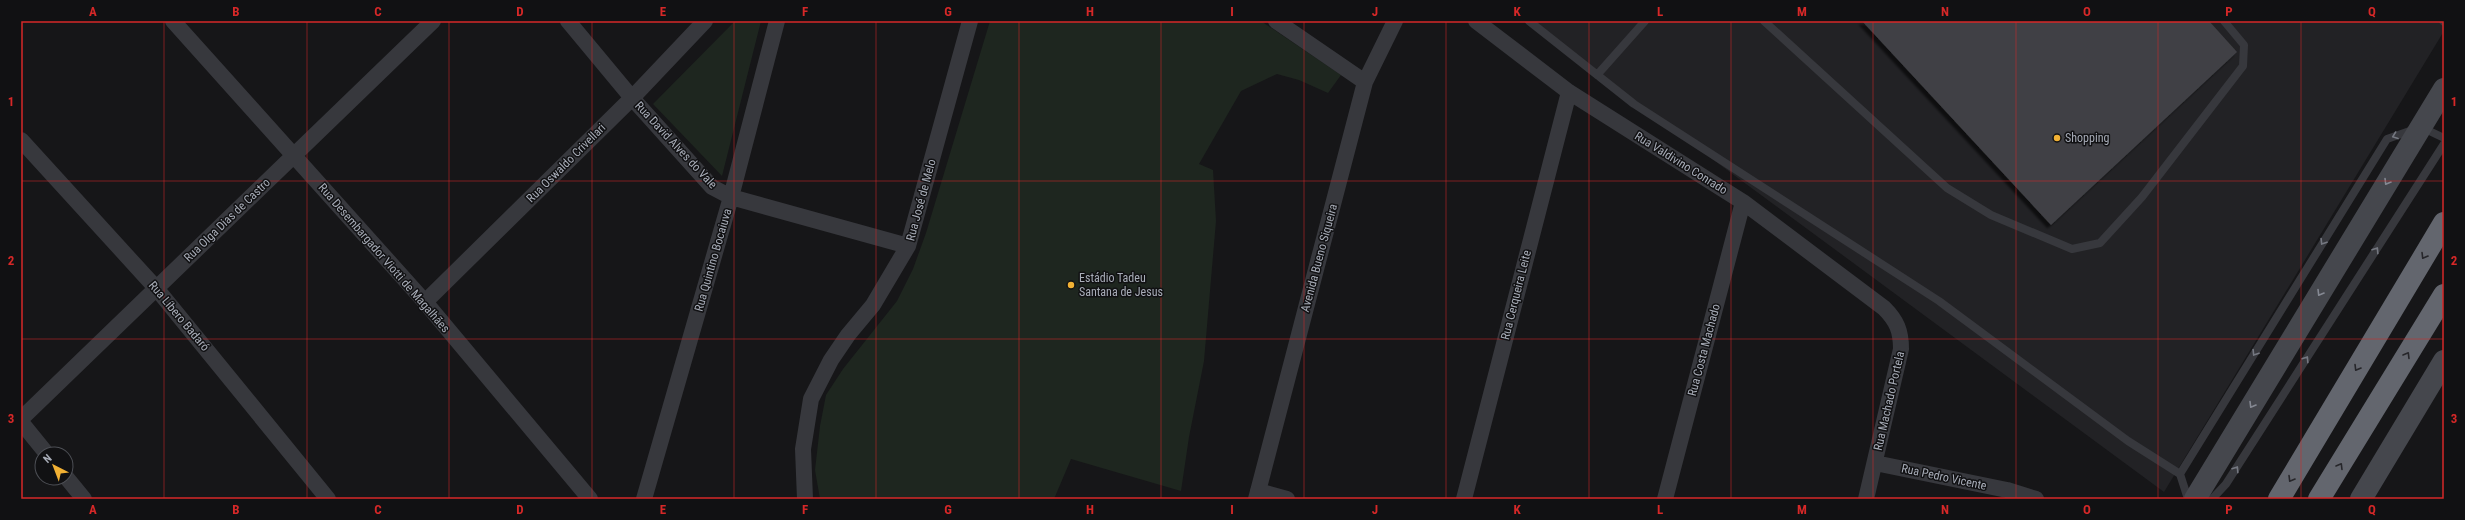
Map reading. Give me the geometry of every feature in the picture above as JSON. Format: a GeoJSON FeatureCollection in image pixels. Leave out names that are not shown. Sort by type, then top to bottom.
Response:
{"type":"FeatureCollection","features":[{"type":"Feature","properties":{"kind":"highway"},"geometry":{"type":"LineString","coordinates":[[2279,499],[2444,222]]}},
{"type":"Feature","properties":{"kind":"highway"},"geometry":{"type":"LineString","coordinates":[[2319,499],[2444,295]]}},
{"type":"Feature","properties":{"kind":"main road"},"geometry":{"type":"LineString","coordinates":[[2195,499],[2444,89]]}},
{"type":"Feature","properties":{"kind":"main road"},"geometry":{"type":"LineString","coordinates":[[2361,499],[2444,361]]}},
{"type":"Feature","properties":{"kind":"street","name":"Rua Desembargador Viotti de Magalhães"},"geometry":{"type":"LineString","coordinates":[[173,21],[425,302],[590,499]]}},
{"type":"Feature","properties":{"kind":"street","name":"Rua Olga Dias de Castro"},"geometry":{"type":"LineString","coordinates":[[21,420],[433,21]]}},
{"type":"Feature","properties":{"kind":"street","name":"Rua David Alves do Vale"},"geometry":{"type":"LineString","coordinates":[[568,21],[632,98],[712,187],[731,197],[908,246]]}},
{"type":"Feature","properties":{"kind":"street","name":"Rua Oswaldo Crivellari"},"geometry":{"type":"LineString","coordinates":[[425,302],[632,98],[705,21]]}},
{"type":"Feature","properties":{"kind":"street","name":"Rua Quintino Bocaiuva"},"geometry":{"type":"LineString","coordinates":[[644,499],[731,197],[777,21]]}},
{"type":"Feature","properties":{"kind":"street","name":"Rua José de Melo"},"geometry":{"type":"LineString","coordinates":[[806,499],[803,449],[811,399],[831,360],[848,335],[873,305],[908,246],[970,21]]}},
{"type":"Feature","properties":{"kind":"street"},"geometry":{"type":"LineString","coordinates":[[1276,21],[1365,82]]}},
{"type":"Feature","properties":{"kind":"street","name":"Avenida Bueno Siqueira"},"geometry":{"type":"LineString","coordinates":[[1257,495],[1365,82],[1395,21]]}},
{"type":"Feature","properties":{"kind":"street","name":"Rua Valdivino Conrado"},"geometry":{"type":"LineString","coordinates":[[1476,21],[1568,92],[1743,202],[1884,308]]}},
{"type":"Feature","properties":{"kind":"street","name":"Rua Cerqueira Leite"},"geometry":{"type":"LineString","coordinates":[[1464,499],[1568,92]]}},
{"type":"Feature","properties":{"kind":"street","name":"Rua Líbero Badaró"},"geometry":{"type":"LineString","coordinates":[[21,140],[156,288],[328,499]]}},
{"type":"Feature","properties":{"kind":"street","name":"Rua Costa Machado"},"geometry":{"type":"LineString","coordinates":[[1665,499],[1743,202]]}},
{"type":"Feature","properties":{"kind":"street","name":"Rua Machado Portela"},"geometry":{"type":"LineString","coordinates":[[1866,499],[1901,349],[1901,332],[1894,319],[1884,308]]}},
{"type":"Feature","properties":{"kind":"street"},"geometry":{"type":"LineString","coordinates":[[21,420],[41,446]]}},
{"type":"Feature","properties":{"kind":"street","name":"Rua Pedro Vicente"},"geometry":{"type":"LineString","coordinates":[[1875,463],[2008,495],[2036,499]]}},
{"type":"Feature","properties":{"kind":"street"},"geometry":{"type":"LineString","coordinates":[[73,486],[84,499]]}},
{"type":"Feature","properties":{"kind":"street"},"geometry":{"type":"LineString","coordinates":[[1257,495],[1287,499]]}},
{"type":"Feature","properties":{"kind":"lane"},"geometry":{"type":"LineString","coordinates":[[1529,21],[1634,104],[1939,301],[2128,441],[2180,474],[2188,499]]}},
{"type":"Feature","properties":{"kind":"lane"},"geometry":{"type":"LineString","coordinates":[[1597,75],[1645,21]]}},
{"type":"Feature","properties":{"kind":"lane"},"geometry":{"type":"LineString","coordinates":[[1764,21],[1947,188],[1991,215],[2072,249],[2100,243],[2142,197],[2243,66],[2244,45],[2224,21]]}},
{"type":"Feature","properties":{"kind":"lane"},"geometry":{"type":"LineString","coordinates":[[2180,474],[2388,139],[2421,127],[2444,138]]}},
{"type":"Feature","properties":{"kind":"lane"},"geometry":{"type":"LineString","coordinates":[[2212,499],[2226,484],[2444,144]]}},
{"type":"Feature","properties":{"kind":"shaded area"},"geometry":{"type":"Polygon","coordinates":[[[735,21],[761,21],[722,176],[653,104],[735,21]]]}},
{"type":"Feature","properties":{"kind":"shaded area"},"geometry":{"type":"Polygon","coordinates":[[[990,21],[1261,21],[1341,75],[1328,93],[1299,80],[1277,74],[1241,91],[1199,164],[1213,170],[1216,221],[1204,361],[1189,437],[1181,491],[1071,459],[1054,499],[820,499],[815,470],[820,426],[826,395],[843,369],[897,301],[913,269],[926,233],[990,21]]]}},
{"type":"Feature","properties":{"kind":"shaded area"},"geometry":{"type":"Polygon","coordinates":[[[1525,21],[2444,21],[2444,31],[2164,492],[1525,21]]]}},
{"type":"Feature","properties":{"kind":"building","name":"Shopping"},"geometry":{"type":"Polygon","coordinates":[[[1862,21],[2209,21],[2237,52],[2051,225],[1862,21]]]}},
{"type":"Feature","properties":{"kind":"place","name":"Shopping"},"geometry":{"type":"Point","coordinates":[2057,138]}},
{"type":"Feature","properties":{"kind":"place","name":"Estádio Tadeu Santana de Jesus"},"geometry":{"type":"Point","coordinates":[1071,285]}}]}
